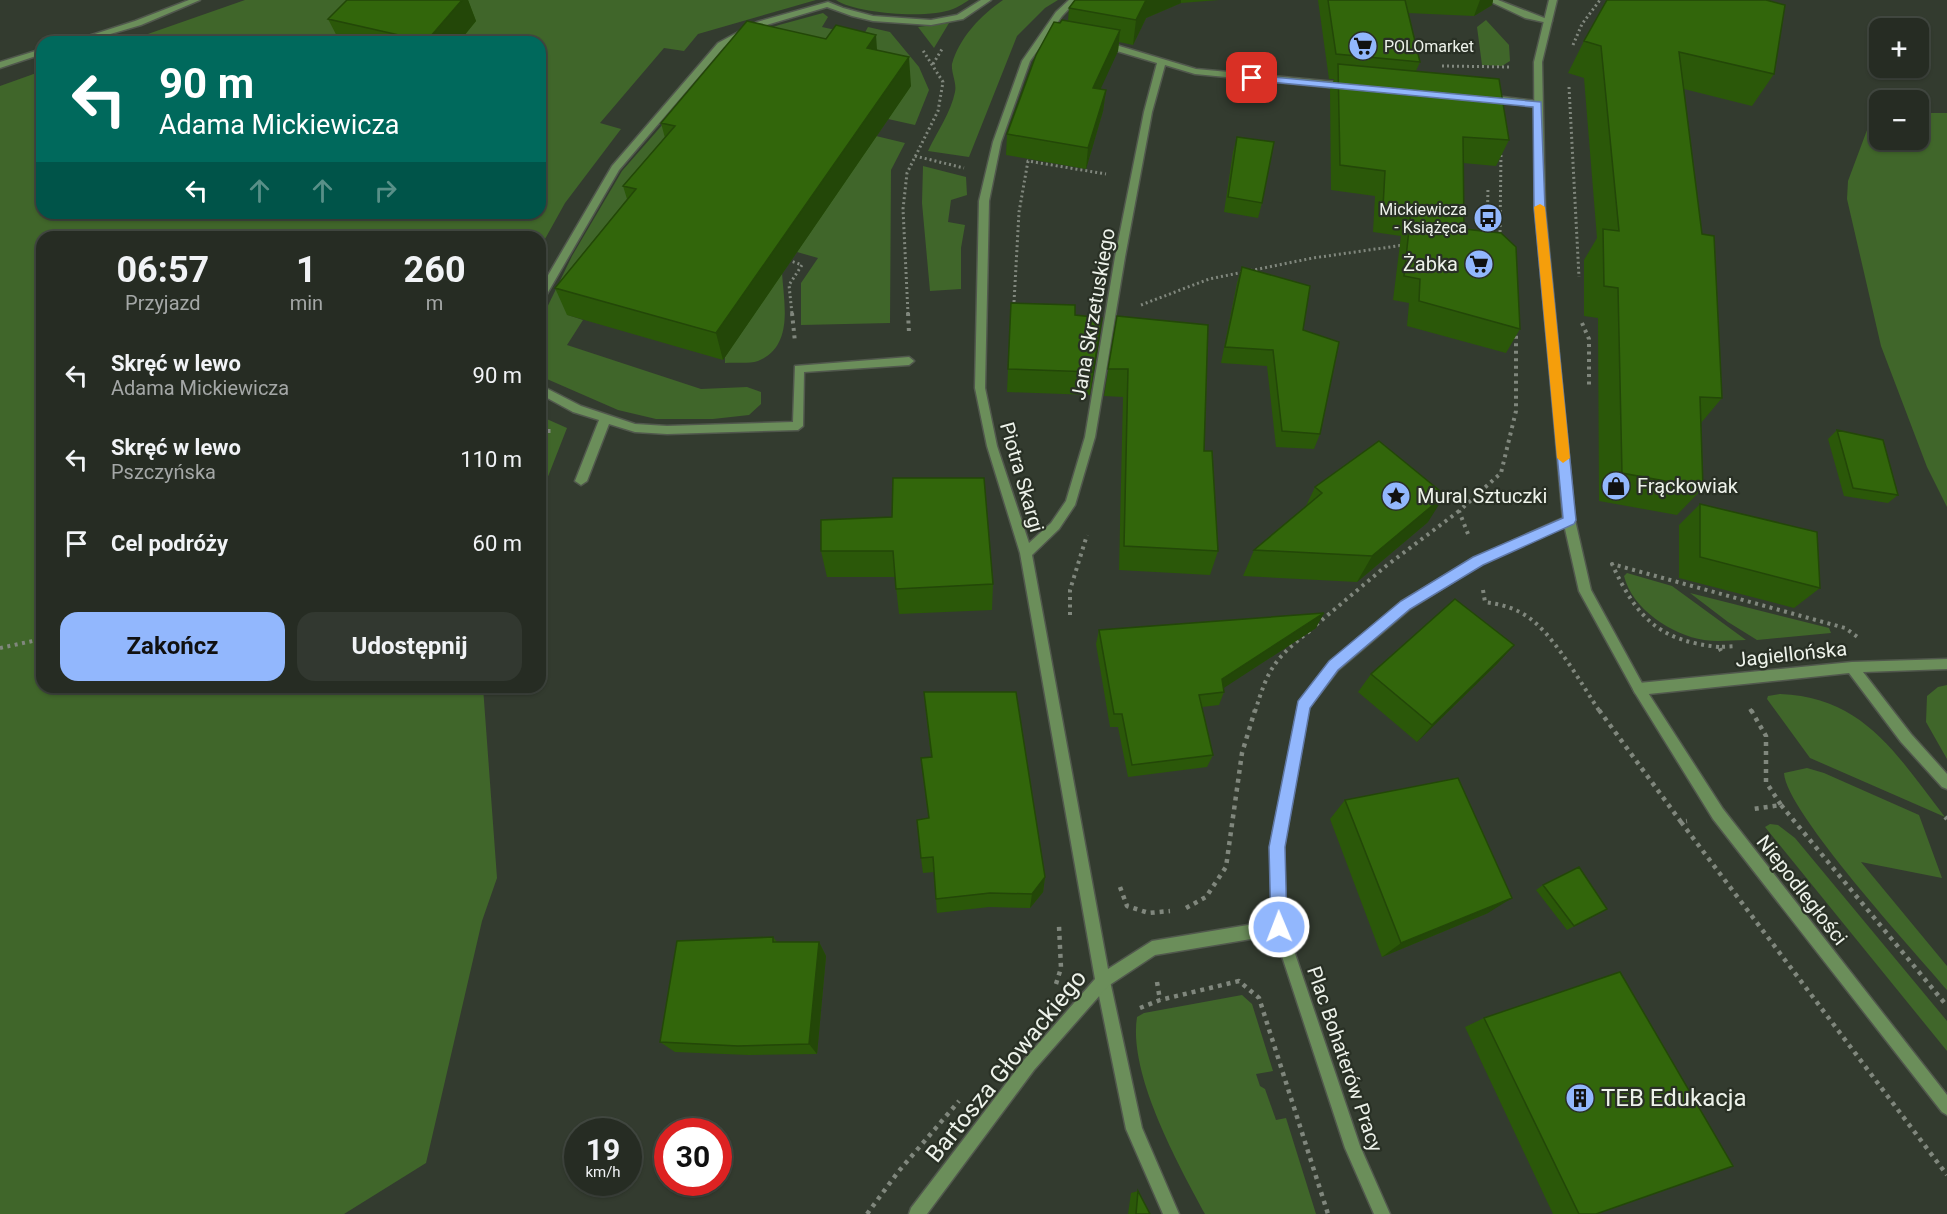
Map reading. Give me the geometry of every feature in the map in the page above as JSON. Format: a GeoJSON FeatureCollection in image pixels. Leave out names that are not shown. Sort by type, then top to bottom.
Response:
{"type":"FeatureCollection","features":[{"type":"Feature","properties":{"kind":"street"},"geometry":{"type":"LineString","coordinates":[[94,36],[138,23],[196,0]]}},
{"type":"Feature","properties":{"kind":"street"},"geometry":{"type":"LineString","coordinates":[[546,287],[615,168],[721,45],[760,24],[828,4],[838,10],[913,23],[959,18],[987,0]]}},
{"type":"Feature","properties":{"kind":"street","name":"Piotra Skargi"},"geometry":{"type":"LineString","coordinates":[[1073,0],[1059,14],[1051,34],[1026,61],[997,142],[984,201],[980,388],[992,446],[1026,553],[1103,981],[1134,1129],[1171,1214]]}},
{"type":"Feature","properties":{"kind":"street"},"geometry":{"type":"LineString","coordinates":[[1491,0],[1528,16],[1548,21]]}},
{"type":"Feature","properties":{"kind":"street","name":"Niepodległości"},"geometry":{"type":"LineString","coordinates":[[1553,0],[1538,62],[1540,208],[1569,520],[1586,591],[1639,689],[1718,814],[1947,1107]]}},
{"type":"Feature","properties":{"kind":"street"},"geometry":{"type":"LineString","coordinates":[[1088,41],[1139,53],[1161,63],[1195,71],[1356,87]]}},
{"type":"Feature","properties":{"kind":"street"},"geometry":{"type":"LineString","coordinates":[[0,65],[36,53]]}},
{"type":"Feature","properties":{"kind":"street","name":"Jana Skrzetuskiego"},"geometry":{"type":"LineString","coordinates":[[1026,553],[1054,526],[1071,502],[1090,437],[1120,257],[1148,112],[1161,63]]}},
{"type":"Feature","properties":{"kind":"street"},"geometry":{"type":"LineString","coordinates":[[1472,97],[1538,104]]}},
{"type":"Feature","properties":{"kind":"street"},"geometry":{"type":"LineString","coordinates":[[546,392],[605,419],[635,428],[667,430],[798,426],[799,369],[909,361]]}},
{"type":"Feature","properties":{"kind":"street"},"geometry":{"type":"LineString","coordinates":[[581,481],[605,419]]}},
{"type":"Feature","properties":{"kind":"street","name":"Plac Bohaterów Pracy"},"geometry":{"type":"LineString","coordinates":[[1382,1214],[1353,1148],[1279,927],[1277,847],[1303,706],[1334,666],[1406,605],[1478,561],[1569,520]]}},
{"type":"Feature","properties":{"kind":"street","name":"Jagiellońska"},"geometry":{"type":"LineString","coordinates":[[1639,689],[1852,667],[1947,664]]}},
{"type":"Feature","properties":{"kind":"street"},"geometry":{"type":"LineString","coordinates":[[1852,667],[1906,738],[1947,783]]}},
{"type":"Feature","properties":{"kind":"street","name":"Bartosza Głowackiego"},"geometry":{"type":"LineString","coordinates":[[917,1214],[1029,1065],[1103,981],[1152,948],[1279,927]]}},
{"type":"Feature","properties":{"kind":"path"},"geometry":{"type":"LineString","coordinates":[[1571,53],[1582,24],[1600,0]]}},
{"type":"Feature","properties":{"kind":"path"},"geometry":{"type":"LineString","coordinates":[[901,21],[943,82],[938,111],[907,173],[903,210],[909,296],[909,361]]}},
{"type":"Feature","properties":{"kind":"path"},"geometry":{"type":"LineString","coordinates":[[1442,66],[1506,69],[1513,66]]}},
{"type":"Feature","properties":{"kind":"path"},"geometry":{"type":"LineString","coordinates":[[1568,82],[1579,285]]}},
{"type":"Feature","properties":{"kind":"path"},"geometry":{"type":"LineString","coordinates":[[1499,100],[1500,249]]}},
{"type":"Feature","properties":{"kind":"path"},"geometry":{"type":"LineString","coordinates":[[915,156],[965,168]]}},
{"type":"Feature","properties":{"kind":"path"},"geometry":{"type":"LineString","coordinates":[[1013,311],[1019,212],[1028,161],[1117,176]]}},
{"type":"Feature","properties":{"kind":"path"},"geometry":{"type":"LineString","coordinates":[[1487,247],[1488,187]]}},
{"type":"Feature","properties":{"kind":"path"},"geometry":{"type":"LineString","coordinates":[[1137,307],[1151,299],[1209,279],[1313,258],[1411,244]]}},
{"type":"Feature","properties":{"kind":"path"},"geometry":{"type":"LineString","coordinates":[[782,258],[802,265],[789,285],[792,326],[799,369]]}},
{"type":"Feature","properties":{"kind":"path"},"geometry":{"type":"LineString","coordinates":[[1580,316],[1589,339]]}},
{"type":"Feature","properties":{"kind":"path"},"geometry":{"type":"LineString","coordinates":[[1120,885],[1127,906],[1149,913],[1187,908],[1206,897],[1226,867],[1242,753],[1265,676],[1281,654],[1386,566],[1459,511],[1501,473],[1516,411],[1518,377],[1516,328]]}},
{"type":"Feature","properties":{"kind":"path"},"geometry":{"type":"LineString","coordinates":[[1459,511],[1478,561],[1485,602],[1504,605],[1527,616],[1557,648],[1681,822],[1947,1175]]}},
{"type":"Feature","properties":{"kind":"path"},"geometry":{"type":"LineString","coordinates":[[1070,622],[1070,590],[1089,526]]}},
{"type":"Feature","properties":{"kind":"path"},"geometry":{"type":"LineString","coordinates":[[1741,646],[1698,646],[1666,634],[1639,614],[1624,592],[1612,564],[1845,628],[1862,639],[1851,640]]}},
{"type":"Feature","properties":{"kind":"path"},"geometry":{"type":"LineString","coordinates":[[0,648],[36,640]]}},
{"type":"Feature","properties":{"kind":"path"},"geometry":{"type":"LineString","coordinates":[[1719,647],[1732,679],[1766,736],[1766,782],[1781,805],[1947,1006]]}},
{"type":"Feature","properties":{"kind":"path"},"geometry":{"type":"LineString","coordinates":[[1681,822],[1781,805]]}},
{"type":"Feature","properties":{"kind":"path"},"geometry":{"type":"LineString","coordinates":[[1049,992],[1055,985],[1061,968],[1058,917]]}},
{"type":"Feature","properties":{"kind":"path"},"geometry":{"type":"LineString","coordinates":[[1133,1016],[1138,1008],[1160,1000],[1239,981],[1259,998],[1328,1214]]}},
{"type":"Feature","properties":{"kind":"path"},"geometry":{"type":"LineString","coordinates":[[867,1214],[898,1172],[963,1096]]}},
{"type":"Feature","properties":{"kind":"green space"},"geometry":{"type":"Polygon","coordinates":[[[245,0],[816,0],[698,34],[684,51],[664,48],[600,123],[621,129],[565,203],[546,237],[546,231],[36,231],[36,693],[483,693],[497,878],[482,921],[426,1163],[344,1214],[0,1214],[0,86],[36,73],[36,219],[546,219],[546,36],[142,36],[245,0]]]}},
{"type":"Feature","properties":{"kind":"green space"},"geometry":{"type":"Polygon","coordinates":[[[836,0],[969,0],[942,12],[893,14],[860,9],[836,0]]]}},
{"type":"Feature","properties":{"kind":"green space"},"geometry":{"type":"Polygon","coordinates":[[[1003,0],[1058,0],[1045,8],[1017,36],[969,157],[928,151],[953,99],[955,82],[952,64],[955,54],[965,36],[979,20],[1003,0]]]}},
{"type":"Feature","properties":{"kind":"green space"},"geometry":{"type":"Polygon","coordinates":[[[823,13],[828,17],[822,27],[863,36],[868,27],[890,32],[919,67],[929,90],[915,125],[888,119],[568,315],[583,320],[567,345],[701,389],[747,387],[761,392],[761,404],[749,415],[713,419],[656,419],[618,410],[546,379],[546,310],[572,256],[622,171],[691,92],[748,36],[823,13]]]}},
{"type":"Feature","properties":{"kind":"green space"},"geometry":{"type":"Polygon","coordinates":[[[1486,20],[1509,45],[1510,61],[1502,66],[1482,65],[1477,27],[1486,20]]]}},
{"type":"Feature","properties":{"kind":"green space"},"geometry":{"type":"Polygon","coordinates":[[[949,23],[934,48],[918,27],[949,23]]]}},
{"type":"Feature","properties":{"kind":"green space"},"geometry":{"type":"Polygon","coordinates":[[[1929,113],[1947,113],[1947,507],[1927,467],[1881,346],[1847,199],[1848,181],[1869,125],[1869,150],[1929,150],[1929,113]]]}},
{"type":"Feature","properties":{"kind":"green space"},"geometry":{"type":"Polygon","coordinates":[[[876,136],[905,143],[891,170],[890,323],[801,325],[801,283],[818,258],[797,252],[876,136]]]}},
{"type":"Feature","properties":{"kind":"green space"},"geometry":{"type":"Polygon","coordinates":[[[923,166],[966,177],[967,195],[951,200],[948,222],[965,225],[961,248],[961,289],[930,291],[922,203],[923,166]]]}},
{"type":"Feature","properties":{"kind":"green space"},"geometry":{"type":"Polygon","coordinates":[[[782,273],[785,311],[782,335],[777,345],[758,361],[725,363],[725,357],[782,273]]]}},
{"type":"Feature","properties":{"kind":"green space"},"geometry":{"type":"Polygon","coordinates":[[[546,419],[567,428],[546,482],[546,419]]]}},
{"type":"Feature","properties":{"kind":"green space"},"geometry":{"type":"Polygon","coordinates":[[[1627,573],[1672,586],[1746,640],[1704,640],[1679,633],[1655,618],[1635,599],[1624,576],[1627,573]]]}},
{"type":"Feature","properties":{"kind":"green space"},"geometry":{"type":"Polygon","coordinates":[[[1690,593],[1829,628],[1831,633],[1757,640],[1728,622],[1690,593]]]}},
{"type":"Feature","properties":{"kind":"green space"},"geometry":{"type":"Polygon","coordinates":[[[1947,685],[1947,759],[1926,722],[1927,696],[1938,687],[1947,685]]]}},
{"type":"Feature","properties":{"kind":"green space"},"geometry":{"type":"Polygon","coordinates":[[[1780,694],[1810,698],[1835,706],[1857,718],[1895,753],[1945,817],[1810,758],[1767,699],[1768,696],[1780,694]]]}},
{"type":"Feature","properties":{"kind":"green space"},"geometry":{"type":"Polygon","coordinates":[[[1807,768],[1824,773],[1919,815],[1942,878],[1861,862],[1947,966],[1947,990],[1854,882],[1806,818],[1790,792],[1784,773],[1807,768]]]}},
{"type":"Feature","properties":{"kind":"green space"},"geometry":{"type":"Polygon","coordinates":[[[1770,824],[1778,825],[1795,838],[1947,1021],[1947,1051],[1765,827],[1770,824]]]}},
{"type":"Feature","properties":{"kind":"green space"},"geometry":{"type":"Polygon","coordinates":[[[1242,995],[1252,1004],[1273,1071],[1256,1074],[1260,1086],[1265,1089],[1276,1120],[1286,1118],[1316,1214],[1205,1214],[1169,1145],[1147,1091],[1136,1040],[1137,1017],[1144,1013],[1242,995]]]}},
{"type":"Feature","properties":{"kind":"building"},"geometry":{"type":"Polygon","coordinates":[[[347,0],[462,0],[431,36],[403,36],[328,19],[347,0]]]}},
{"type":"Feature","properties":{"kind":"building"},"geometry":{"type":"Polygon","coordinates":[[[1075,0],[1146,0],[1136,20],[1069,8],[1075,0]]]}},
{"type":"Feature","properties":{"kind":"building"},"geometry":{"type":"Polygon","coordinates":[[[1328,0],[1405,0],[1420,62],[1336,54],[1328,0]]]}},
{"type":"Feature","properties":{"kind":"building"},"geometry":{"type":"Polygon","coordinates":[[[1607,0],[1766,0],[1785,5],[1774,74],[1679,52],[1702,234],[1714,236],[1722,398],[1700,397],[1703,488],[1622,473],[1618,288],[1604,286],[1603,229],[1619,231],[1601,46],[1584,41],[1607,0]]]}},
{"type":"Feature","properties":{"kind":"building"},"geometry":{"type":"Polygon","coordinates":[[[1062,20],[1120,30],[1093,88],[1106,90],[1088,148],[1007,134],[1036,55],[1054,22],[1060,23],[1062,20]]]}},
{"type":"Feature","properties":{"kind":"building"},"geometry":{"type":"Polygon","coordinates":[[[747,21],[826,39],[836,25],[876,35],[867,48],[909,57],[716,333],[555,288],[636,189],[623,186],[675,126],[661,123],[747,21]]]}},
{"type":"Feature","properties":{"kind":"building"},"geometry":{"type":"Polygon","coordinates":[[[1338,64],[1499,79],[1509,140],[1463,137],[1464,229],[1501,233],[1516,247],[1520,329],[1419,301],[1420,279],[1404,276],[1411,211],[1383,207],[1385,171],[1340,165],[1338,64]]]}},
{"type":"Feature","properties":{"kind":"building"},"geometry":{"type":"Polygon","coordinates":[[[1237,137],[1274,142],[1262,203],[1228,197],[1237,137]]]}},
{"type":"Feature","properties":{"kind":"building"},"geometry":{"type":"Polygon","coordinates":[[[1242,267],[1310,286],[1303,330],[1339,342],[1320,434],[1282,431],[1273,350],[1225,347],[1242,267]]]}},
{"type":"Feature","properties":{"kind":"building"},"geometry":{"type":"Polygon","coordinates":[[[1011,303],[1075,305],[1075,315],[1102,318],[1093,372],[1008,369],[1011,303]]]}},
{"type":"Feature","properties":{"kind":"building"},"geometry":{"type":"Polygon","coordinates":[[[1117,316],[1208,325],[1204,451],[1212,451],[1218,551],[1124,546],[1128,369],[1108,369],[1117,316]]]}},
{"type":"Feature","properties":{"kind":"building"},"geometry":{"type":"Polygon","coordinates":[[[1837,430],[1883,440],[1898,495],[1853,488],[1837,430]]]}},
{"type":"Feature","properties":{"kind":"building"},"geometry":{"type":"Polygon","coordinates":[[[1379,441],[1445,495],[1372,556],[1254,550],[1322,493],[1315,487],[1379,441]]]}},
{"type":"Feature","properties":{"kind":"building"},"geometry":{"type":"Polygon","coordinates":[[[893,478],[984,478],[993,584],[896,589],[893,551],[821,551],[821,520],[892,517],[893,478]]]}},
{"type":"Feature","properties":{"kind":"building"},"geometry":{"type":"Polygon","coordinates":[[[1700,504],[1817,532],[1820,588],[1700,557],[1700,504]]]}},
{"type":"Feature","properties":{"kind":"building"},"geometry":{"type":"Polygon","coordinates":[[[1455,599],[1514,645],[1432,725],[1371,674],[1455,599]]]}},
{"type":"Feature","properties":{"kind":"building"},"geometry":{"type":"Polygon","coordinates":[[[1324,613],[1222,679],[1224,692],[1199,695],[1213,755],[1132,765],[1122,714],[1114,714],[1099,630],[1324,613]]]}},
{"type":"Feature","properties":{"kind":"building"},"geometry":{"type":"Polygon","coordinates":[[[924,692],[1016,692],[1045,877],[1032,894],[990,893],[936,899],[933,857],[921,858],[917,820],[929,818],[921,758],[932,757],[924,692]]]}},
{"type":"Feature","properties":{"kind":"building"},"geometry":{"type":"Polygon","coordinates":[[[1458,778],[1512,898],[1401,943],[1345,800],[1458,778]]]}},
{"type":"Feature","properties":{"kind":"building"},"geometry":{"type":"Polygon","coordinates":[[[1579,867],[1607,909],[1574,926],[1543,885],[1579,867]]]}},
{"type":"Feature","properties":{"kind":"building"},"geometry":{"type":"Polygon","coordinates":[[[773,937],[773,942],[819,942],[809,1044],[738,1046],[660,1042],[677,941],[773,937]]]}},
{"type":"Feature","properties":{"kind":"building","name":"TEB Edukacja"},"geometry":{"type":"Polygon","coordinates":[[[1620,972],[1733,1166],[1596,1214],[1579,1214],[1484,1018],[1620,972]]]}},
{"type":"Feature","properties":{"kind":"building"},"geometry":{"type":"Polygon","coordinates":[[[1138,1191],[1150,1214],[1136,1214],[1138,1191]]]}},
{"type":"Feature","properties":{"kind":"slow traffic"},"geometry":{"type":"LineString","coordinates":[[1540,207],[1563,458]]}},
{"type":"Feature","properties":{"kind":"place","name":"POLOmarket"},"geometry":{"type":"Point","coordinates":[1363,46]}},
{"type":"Feature","properties":{"kind":"place","name":"Mickiewicza - Książęca"},"geometry":{"type":"Point","coordinates":[1488,218]}},
{"type":"Feature","properties":{"kind":"place","name":"Żabka"},"geometry":{"type":"Point","coordinates":[1479,264]}},
{"type":"Feature","properties":{"kind":"place","name":"Frąckowiak"},"geometry":{"type":"Point","coordinates":[1616,486]}},
{"type":"Feature","properties":{"kind":"place","name":"Mural Sztuczki"},"geometry":{"type":"Point","coordinates":[1396,496]}},
{"type":"Feature","properties":{"kind":"place","name":"TEB Edukacja"},"geometry":{"type":"Point","coordinates":[1580,1098]}},
{"type":"Feature","properties":{"kind":"route"},"geometry":{"type":"LineString","coordinates":[[1252,78],[1538,104],[1540,208],[1569,520],[1478,561],[1406,605],[1334,666],[1303,706],[1277,847],[1279,927]]}}]}
